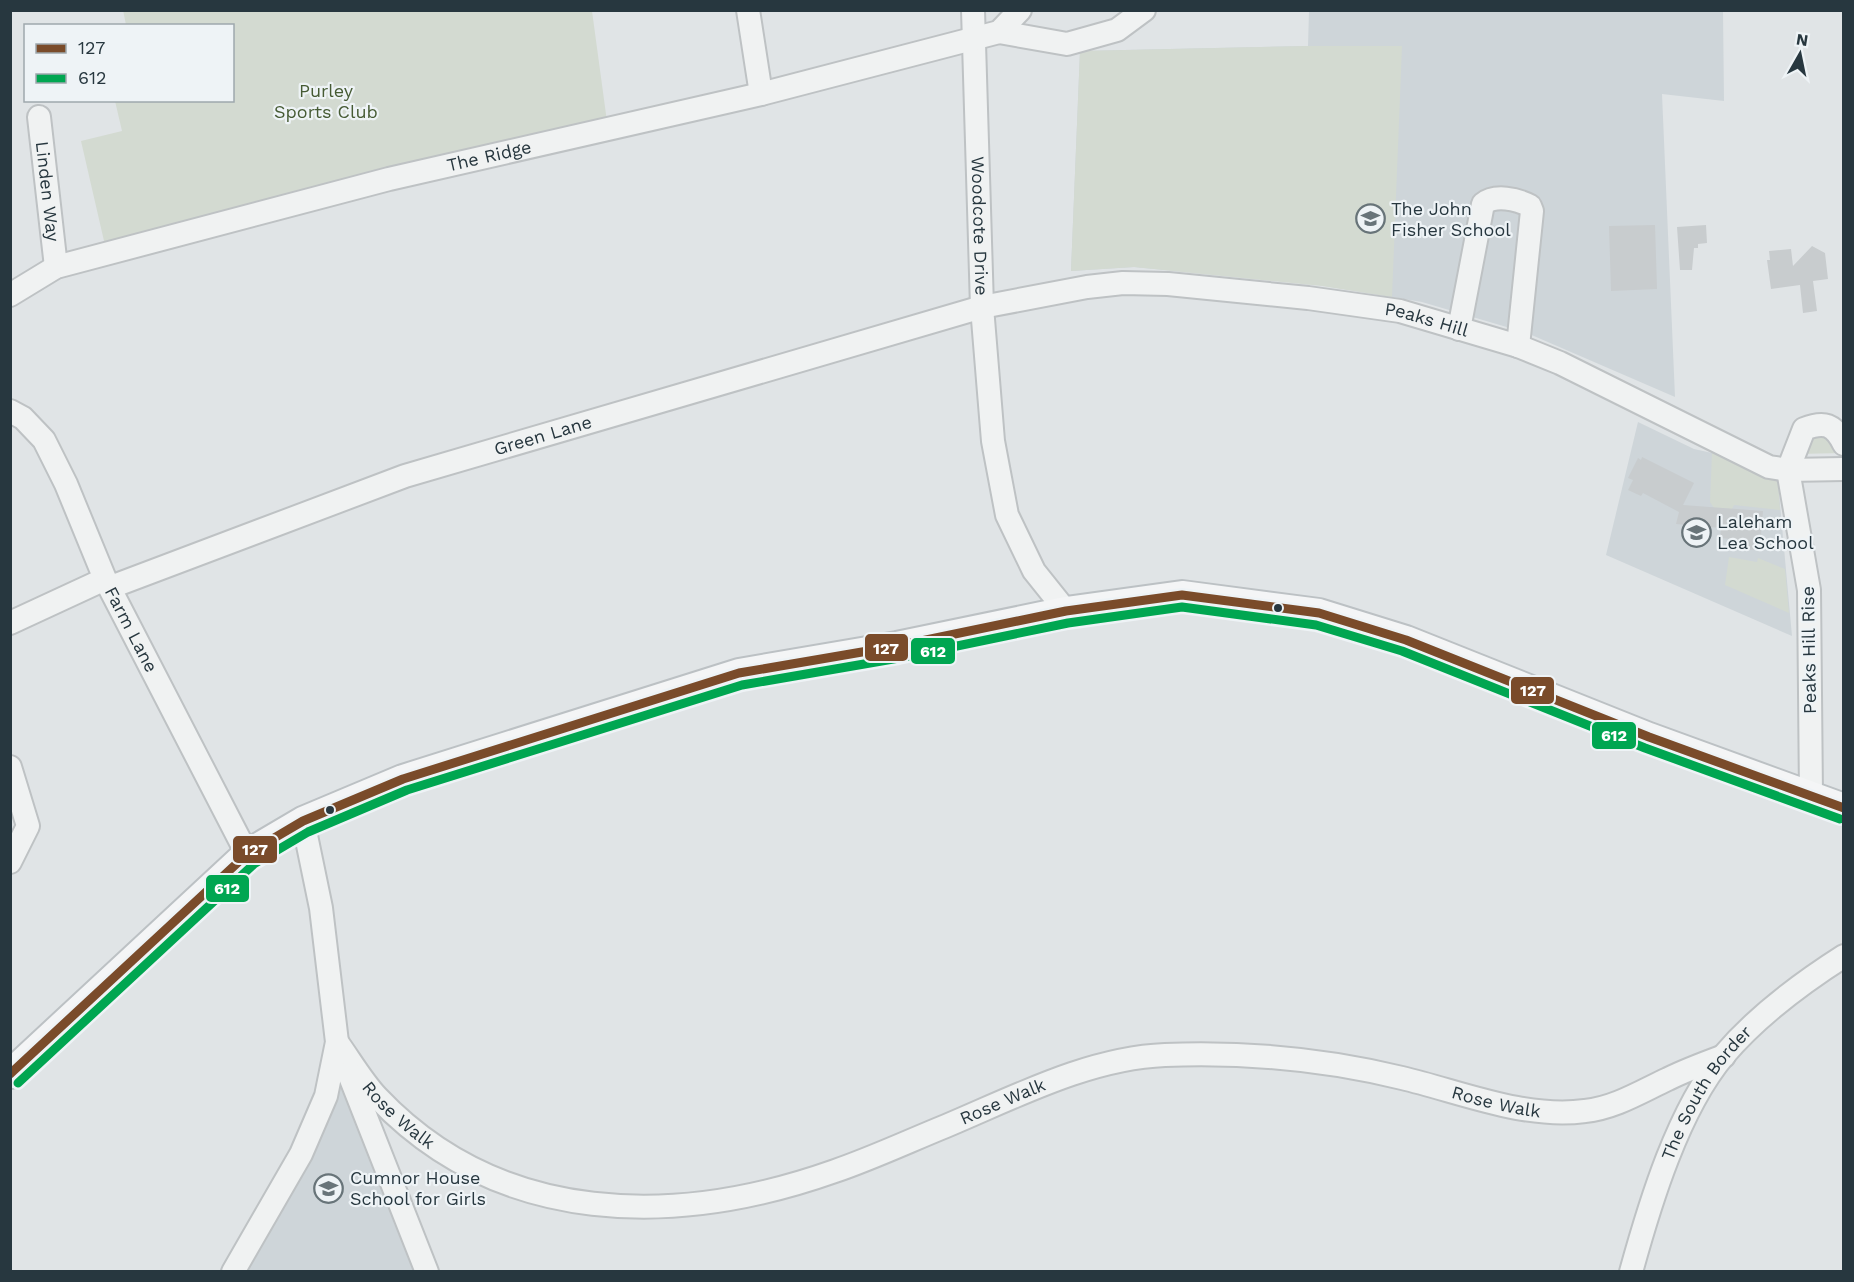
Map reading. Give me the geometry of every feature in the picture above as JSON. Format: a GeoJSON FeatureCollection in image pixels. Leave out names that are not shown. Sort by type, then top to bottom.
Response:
{"type":"FeatureCollection","features":[{"type":"Feature","properties":{"kind":"main road"},"geometry":{"type":"LineString","coordinates":[[10,1074],[248,854],[303,820],[403,779],[740,673],[897,646],[1066,611],[1182,595],[1319,613],[1406,640],[1649,737],[1844,808]]}},
{"type":"Feature","properties":{"kind":"street"},"geometry":{"type":"LineString","coordinates":[[748,10],[761,94]]}},
{"type":"Feature","properties":{"kind":"street","name":"Woodcote Drive"},"geometry":{"type":"LineString","coordinates":[[973,10],[971,19],[975,38],[982,308],[993,441],[1007,515],[1034,571],[1066,611]]}},
{"type":"Feature","properties":{"kind":"street"},"geometry":{"type":"LineString","coordinates":[[999,32],[1020,10]]}},
{"type":"Feature","properties":{"kind":"street"},"geometry":{"type":"LineString","coordinates":[[999,32],[1067,44],[1117,30],[1144,10]]}},
{"type":"Feature","properties":{"kind":"street","name":"The Ridge"},"geometry":{"type":"LineString","coordinates":[[10,295],[56,267],[389,179],[761,94],[999,32]]}},
{"type":"Feature","properties":{"kind":"street","name":"Linden Way"},"geometry":{"type":"LineString","coordinates":[[39,117],[56,267]]}},
{"type":"Feature","properties":{"kind":"street"},"geometry":{"type":"LineString","coordinates":[[1459,329],[1483,204],[1497,198],[1524,203],[1530,206],[1532,211],[1518,346]]}},
{"type":"Feature","properties":{"kind":"street","name":"Peaks Hill"},"geometry":{"type":"LineString","coordinates":[[982,308],[1087,287],[1123,283],[1168,284],[1308,298],[1400,311],[1518,346],[1601,383],[1769,467],[1788,470],[1844,469]]}},
{"type":"Feature","properties":{"kind":"street","name":"Green Lane"},"geometry":{"type":"LineString","coordinates":[[10,623],[108,583],[405,476],[982,308]]}},
{"type":"Feature","properties":{"kind":"street","name":"Farm Lane"},"geometry":{"type":"LineString","coordinates":[[10,411],[23,418],[44,440],[66,484],[108,583],[248,854]]}},
{"type":"Feature","properties":{"kind":"street"},"geometry":{"type":"LineString","coordinates":[[1788,470],[1804,429],[1822,423],[1830,425],[1837,431],[1844,444]]}},
{"type":"Feature","properties":{"kind":"street","name":"Peaks Hill Rise"},"geometry":{"type":"LineString","coordinates":[[1788,470],[1809,590],[1811,796]]}},
{"type":"Feature","properties":{"kind":"street"},"geometry":{"type":"LineString","coordinates":[[10,767],[28,826],[10,862]]}},
{"type":"Feature","properties":{"kind":"street"},"geometry":{"type":"LineString","coordinates":[[303,820],[321,908],[337,1042],[427,1272]]}},
{"type":"Feature","properties":{"kind":"street","name":"The South Border"},"geometry":{"type":"LineString","coordinates":[[1631,1272],[1647,1214],[1685,1119],[1724,1056],[1790,993],[1844,956]]}},
{"type":"Feature","properties":{"kind":"street"},"geometry":{"type":"LineString","coordinates":[[233,1272],[301,1154],[326,1096],[337,1042]]}},
{"type":"Feature","properties":{"kind":"street","name":"Rose Walk"},"geometry":{"type":"LineString","coordinates":[[337,1042],[375,1095],[408,1126],[456,1160],[515,1186],[559,1200],[601,1207],[634,1208],[704,1203],[750,1195],[836,1171],[1026,1093],[1132,1058],[1216,1055],[1325,1062],[1404,1078],[1513,1106],[1552,1111],[1586,1111],[1618,1102],[1724,1056]]}},
{"type":"Feature","properties":{"kind":"shaded area","name":"The John Fisher School"},"geometry":{"type":"Polygon","coordinates":[[[1309,11],[1723,11],[1724,101],[1662,94],[1675,397],[1527,333],[1422,302],[1319,285],[1134,267],[1071,271],[1080,51],[1308,46],[1309,11]]]}},
{"type":"Feature","properties":{"kind":"shaded area","name":"Laleham Lea School"},"geometry":{"type":"Polygon","coordinates":[[[1638,422],[1694,449],[1712,453],[1778,482],[1792,636],[1606,555],[1638,422]]]}},
{"type":"Feature","properties":{"kind":"shaded area","name":"Cumnor House School for Girls"},"geometry":{"type":"Polygon","coordinates":[[[335,1064],[415,1271],[234,1271],[335,1064]]]}},
{"type":"Feature","properties":{"kind":"green space","name":"Purley Sports Club"},"geometry":{"type":"Polygon","coordinates":[[[123,10],[592,11],[608,129],[107,254],[81,141],[122,131],[115,102],[234,102],[234,24],[126,24],[123,10]]]}},
{"type":"Feature","properties":{"kind":"green space"},"geometry":{"type":"Polygon","coordinates":[[[1402,46],[1392,297],[1322,286],[1134,267],[1071,271],[1080,51],[1402,46]]]}},
{"type":"Feature","properties":{"kind":"green space"},"geometry":{"type":"Polygon","coordinates":[[[1817,429],[1843,453],[1798,454],[1817,429]]]}},
{"type":"Feature","properties":{"kind":"green space"},"geometry":{"type":"Polygon","coordinates":[[[1712,453],[1778,482],[1780,510],[1734,505],[1732,509],[1714,508],[1710,502],[1712,453]]]}},
{"type":"Feature","properties":{"kind":"green space"},"geometry":{"type":"Polygon","coordinates":[[[1729,557],[1757,562],[1758,558],[1785,569],[1789,613],[1725,585],[1729,557]]]}},
{"type":"Feature","properties":{"kind":"building"},"geometry":{"type":"Polygon","coordinates":[[[1655,225],[1657,289],[1611,291],[1609,226],[1655,225]]]}},
{"type":"Feature","properties":{"kind":"building"},"geometry":{"type":"Polygon","coordinates":[[[1706,225],[1707,243],[1698,244],[1698,248],[1694,248],[1692,270],[1680,270],[1677,227],[1706,225]]]}},
{"type":"Feature","properties":{"kind":"building"},"geometry":{"type":"Polygon","coordinates":[[[1812,246],[1825,253],[1828,279],[1813,281],[1817,311],[1803,313],[1800,285],[1771,289],[1767,260],[1770,260],[1769,251],[1791,249],[1793,266],[1812,246]]]}},
{"type":"Feature","properties":{"kind":"building"},"geometry":{"type":"Polygon","coordinates":[[[1642,457],[1694,483],[1683,505],[1763,511],[1761,535],[1758,535],[1755,550],[1732,548],[1733,539],[1720,538],[1721,528],[1676,524],[1679,512],[1643,493],[1641,496],[1628,490],[1633,480],[1628,478],[1638,458],[1641,460],[1642,457]]]}},
{"type":"Feature","properties":{"kind":"transit line","name":"127"},"geometry":{"type":"LineString","coordinates":[[10,1074],[247,854],[303,821],[403,779],[739,673],[897,646],[1066,611],[1182,595],[1319,613],[1406,640],[1649,737],[1844,808]]}},
{"type":"Feature","properties":{"kind":"transit line","name":"612"},"geometry":{"type":"LineString","coordinates":[[18,1083],[254,864],[308,832],[407,790],[742,685],[899,658],[1068,623],[1182,607],[1316,625],[1402,651],[1645,748],[1840,819]]}},
{"type":"Feature","properties":{"kind":"place","name":"The John Fisher School"},"geometry":{"type":"Point","coordinates":[1370,219]}},
{"type":"Feature","properties":{"kind":"place","name":"Laleham Lea School"},"geometry":{"type":"Point","coordinates":[1696,532]}},
{"type":"Feature","properties":{"kind":"place","name":"Cumnor House School for Girls"},"geometry":{"type":"Point","coordinates":[329,1188]}}]}
